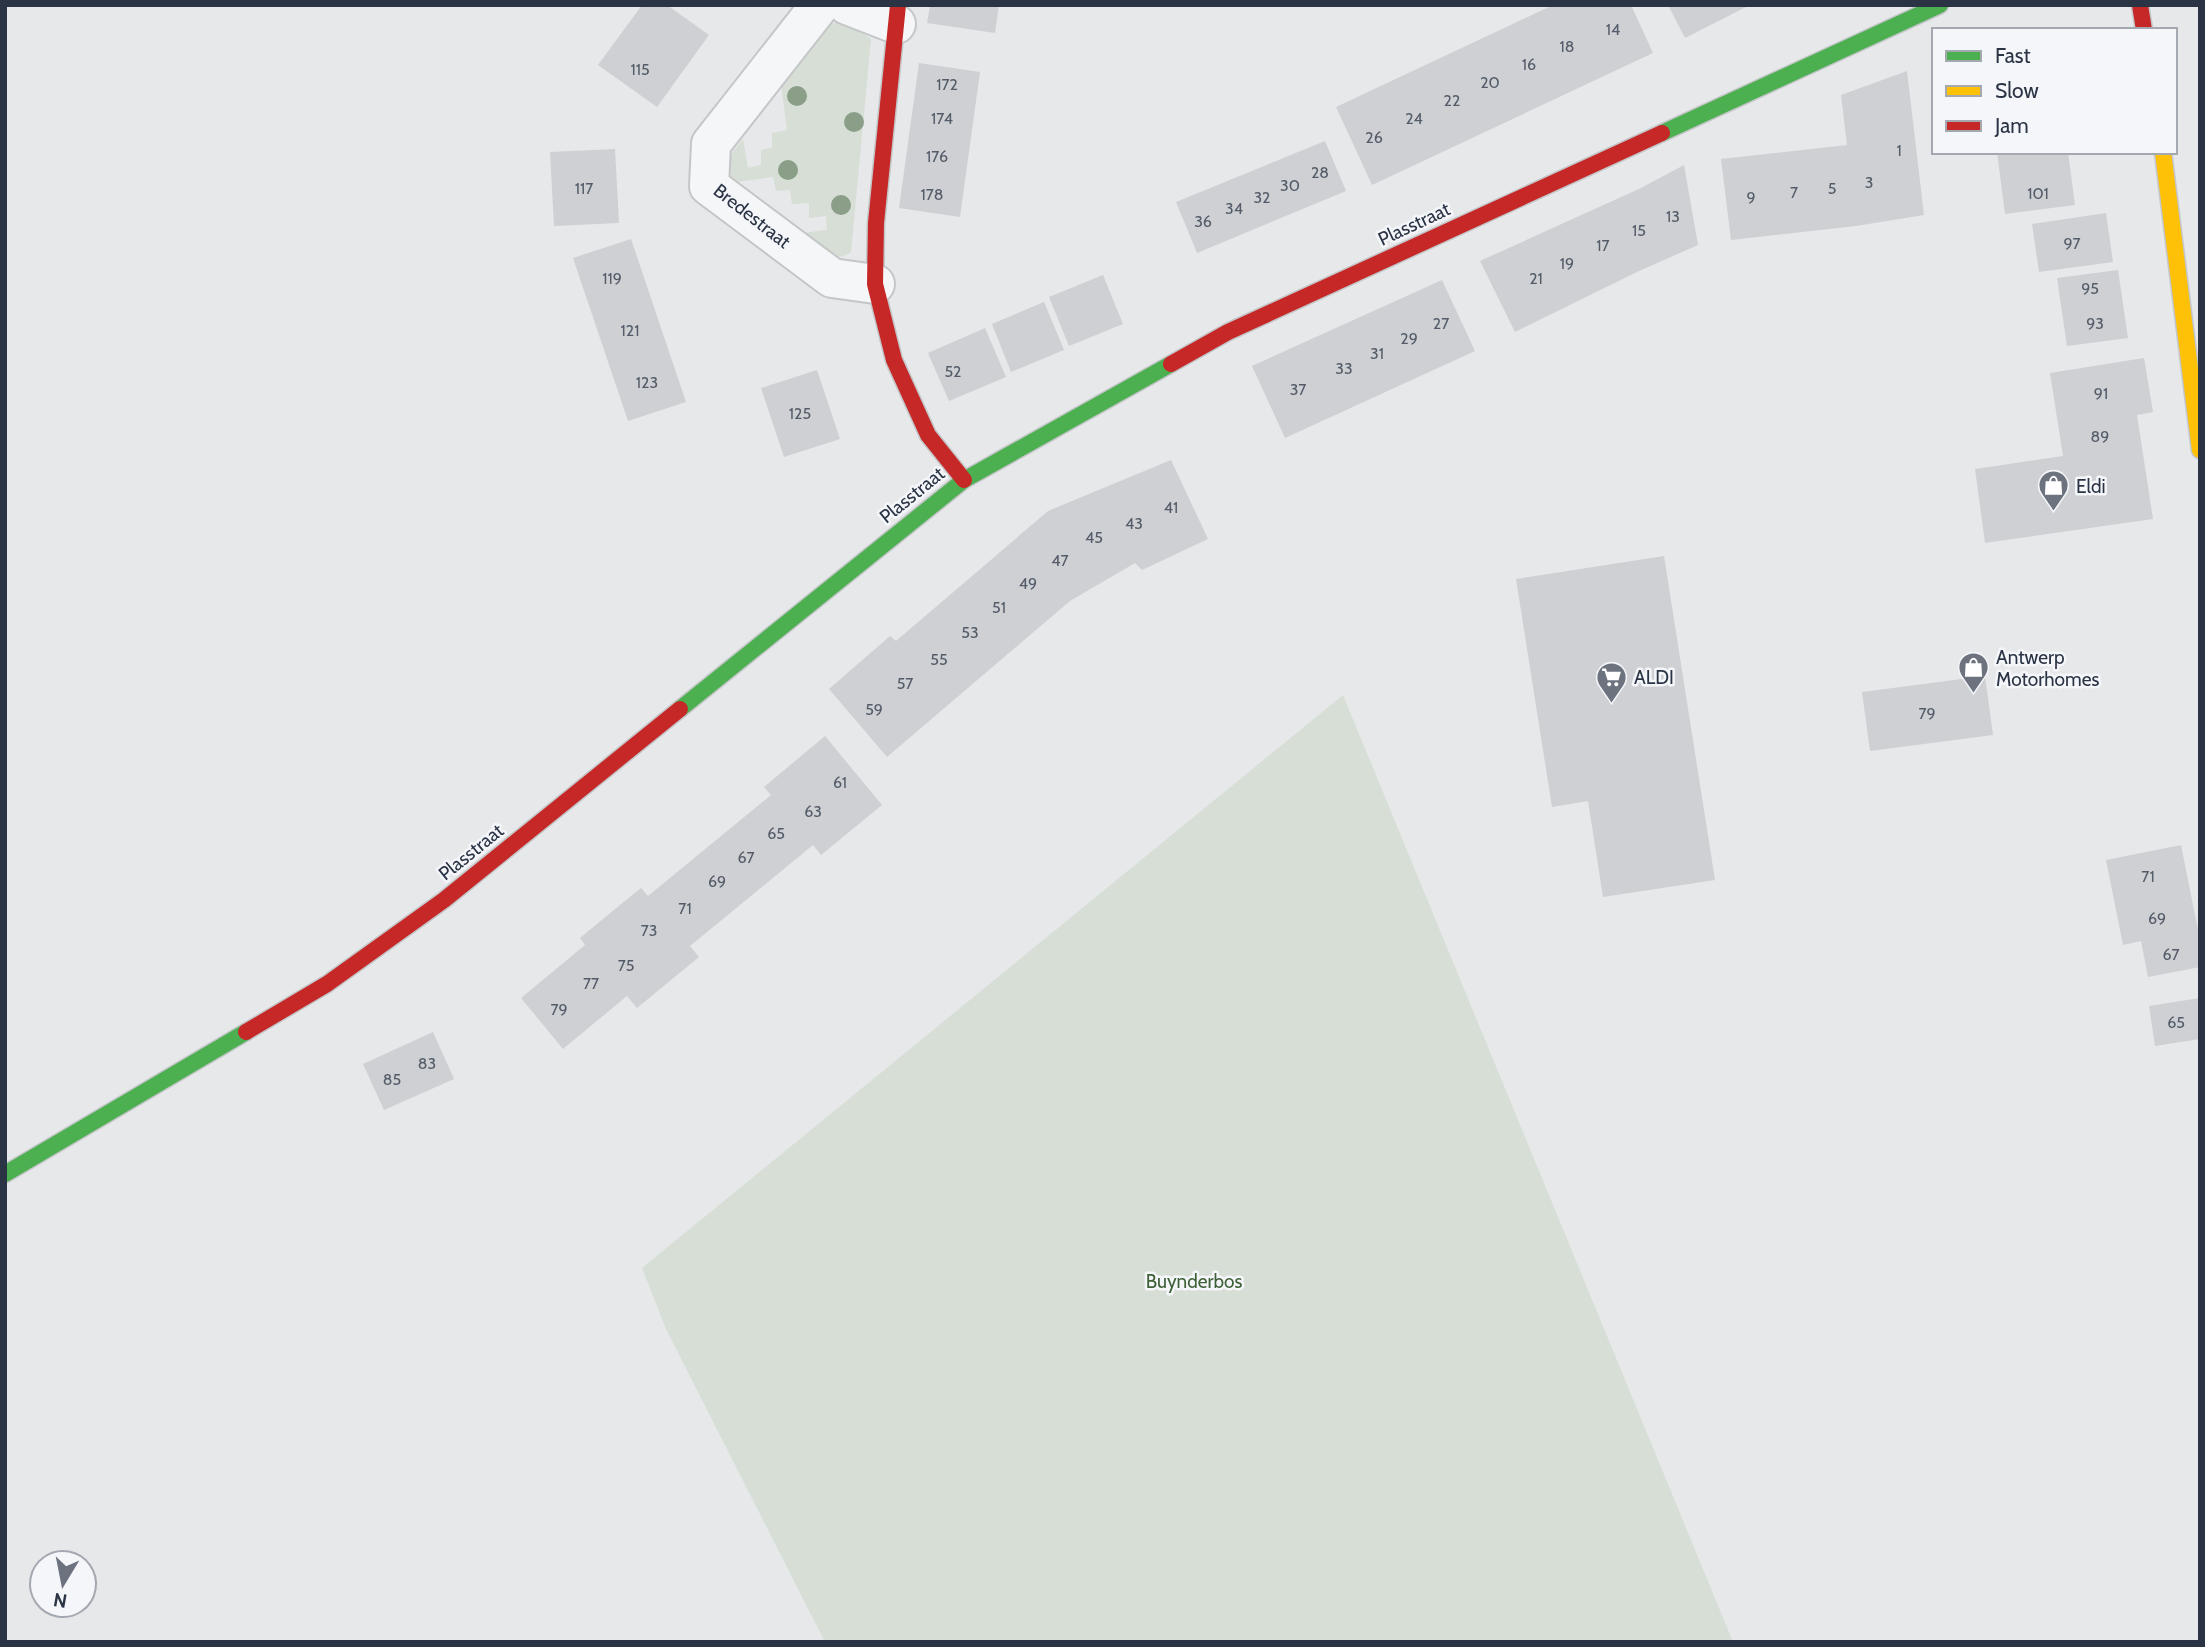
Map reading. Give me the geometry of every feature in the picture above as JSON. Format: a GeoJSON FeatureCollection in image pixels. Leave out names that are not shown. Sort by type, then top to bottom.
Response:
{"type":"FeatureCollection","features":[{"type":"Feature","properties":{"kind":"street","name":"Bredestraat"},"geometry":{"type":"LineString","coordinates":[[820,5],[711,144],[709,186],[832,278],[875,284]]}},
{"type":"Feature","properties":{"kind":"street"},"geometry":{"type":"LineString","coordinates":[[847,5],[897,15],[876,223],[875,284],[894,360],[928,435],[964,480]]}},
{"type":"Feature","properties":{"kind":"street","name":"Plasstraat"},"geometry":{"type":"LineString","coordinates":[[5,1174],[327,984],[444,900],[964,480],[1228,332],[1940,5]]}},
{"type":"Feature","properties":{"kind":"street"},"geometry":{"type":"LineString","coordinates":[[2140,5],[2144,28]]}},
{"type":"Feature","properties":{"kind":"street"},"geometry":{"type":"LineString","coordinates":[[2163,154],[2200,450]]}},
{"type":"Feature","properties":{"kind":"green space"},"geometry":{"type":"Polygon","coordinates":[[[847,20],[871,39],[851,252],[837,257],[819,249],[802,233],[827,230],[826,216],[809,218],[809,203],[792,204],[790,190],[776,191],[773,177],[730,183],[728,158],[743,139],[748,168],[761,165],[761,150],[772,148],[772,133],[787,130],[781,84],[823,26],[847,20]]]}},
{"type":"Feature","properties":{"kind":"green space","name":"Buynderbos"},"geometry":{"type":"Polygon","coordinates":[[[1343,695],[1733,1642],[825,1642],[666,1329],[642,1268],[1343,695]]]}},
{"type":"Feature","properties":{"kind":"building"},"geometry":{"type":"Polygon","coordinates":[[[642,5],[667,5],[709,35],[657,107],[598,65],[642,5]]]}},
{"type":"Feature","properties":{"kind":"building"},"geometry":{"type":"Polygon","coordinates":[[[930,5],[999,5],[995,33],[927,23],[930,5]]]}},
{"type":"Feature","properties":{"kind":"building"},"geometry":{"type":"Polygon","coordinates":[[[1553,5],[1631,5],[1653,53],[1372,185],[1336,107],[1553,5]]]}},
{"type":"Feature","properties":{"kind":"building"},"geometry":{"type":"Polygon","coordinates":[[[1668,5],[1750,5],[1685,38],[1668,5]]]}},
{"type":"Feature","properties":{"kind":"building"},"geometry":{"type":"Polygon","coordinates":[[[919,63],[980,72],[960,217],[899,208],[919,63]]]}},
{"type":"Feature","properties":{"kind":"building"},"geometry":{"type":"Polygon","coordinates":[[[1907,71],[1924,215],[1856,226],[1731,240],[1721,159],[1847,145],[1841,95],[1907,71]]]}},
{"type":"Feature","properties":{"kind":"building"},"geometry":{"type":"Polygon","coordinates":[[[1325,141],[1346,191],[1197,253],[1176,202],[1325,141]]]}},
{"type":"Feature","properties":{"kind":"building"},"geometry":{"type":"Polygon","coordinates":[[[615,149],[619,223],[554,226],[550,152],[615,149]]]}},
{"type":"Feature","properties":{"kind":"building"},"geometry":{"type":"Polygon","coordinates":[[[1997,154],[2068,154],[2075,205],[2005,214],[1997,154]]]}},
{"type":"Feature","properties":{"kind":"building"},"geometry":{"type":"Polygon","coordinates":[[[1684,165],[1698,245],[1515,332],[1480,261],[1641,188],[1684,165]]]}},
{"type":"Feature","properties":{"kind":"building"},"geometry":{"type":"Polygon","coordinates":[[[2106,213],[2113,262],[2039,272],[2032,224],[2106,213]]]}},
{"type":"Feature","properties":{"kind":"building"},"geometry":{"type":"Polygon","coordinates":[[[631,239],[686,402],[628,421],[573,258],[631,239]]]}},
{"type":"Feature","properties":{"kind":"building"},"geometry":{"type":"Polygon","coordinates":[[[2118,270],[2128,338],[2067,346],[2057,278],[2118,270]]]}},
{"type":"Feature","properties":{"kind":"building"},"geometry":{"type":"Polygon","coordinates":[[[1103,275],[1123,324],[1069,346],[1049,297],[1103,275]]]}},
{"type":"Feature","properties":{"kind":"building"},"geometry":{"type":"Polygon","coordinates":[[[1442,280],[1475,351],[1285,438],[1252,366],[1442,280]]]}},
{"type":"Feature","properties":{"kind":"building"},"geometry":{"type":"Polygon","coordinates":[[[1044,302],[1064,350],[1011,372],[992,324],[1044,302]]]}},
{"type":"Feature","properties":{"kind":"building"},"geometry":{"type":"Polygon","coordinates":[[[985,328],[1006,377],[949,401],[928,353],[985,328]]]}},
{"type":"Feature","properties":{"kind":"building"},"geometry":{"type":"Polygon","coordinates":[[[2144,358],[2153,412],[2137,415],[2153,519],[1985,543],[1975,469],[2063,456],[2050,373],[2144,358]]]}},
{"type":"Feature","properties":{"kind":"building"},"geometry":{"type":"Polygon","coordinates":[[[817,370],[840,439],[784,457],[761,388],[817,370]]]}},
{"type":"Feature","properties":{"kind":"building"},"geometry":{"type":"Polygon","coordinates":[[[1171,460],[1208,539],[1142,570],[1135,563],[1070,601],[887,757],[829,689],[890,636],[896,641],[1048,511],[1171,460]]]}},
{"type":"Feature","properties":{"kind":"building","name":"ALDI"},"geometry":{"type":"Polygon","coordinates":[[[1664,556],[1715,880],[1603,897],[1588,801],[1552,807],[1516,579],[1664,556]]]}},
{"type":"Feature","properties":{"kind":"building"},"geometry":{"type":"Polygon","coordinates":[[[1985,676],[1993,735],[1870,751],[1862,692],[1985,676]]]}},
{"type":"Feature","properties":{"kind":"building"},"geometry":{"type":"Polygon","coordinates":[[[825,736],[882,805],[821,855],[813,845],[690,946],[699,957],[637,1008],[627,996],[563,1049],[521,998],[585,945],[580,938],[641,888],[648,896],[771,795],[764,787],[825,736]]]}},
{"type":"Feature","properties":{"kind":"building"},"geometry":{"type":"Polygon","coordinates":[[[2181,845],[2200,940],[2200,967],[2148,977],[2141,941],[2123,945],[2106,860],[2181,845]]]}},
{"type":"Feature","properties":{"kind":"building"},"geometry":{"type":"Polygon","coordinates":[[[2200,998],[2200,1039],[2155,1046],[2149,1006],[2200,998]]]}},
{"type":"Feature","properties":{"kind":"building"},"geometry":{"type":"Polygon","coordinates":[[[433,1032],[454,1079],[384,1110],[363,1064],[433,1032]]]}},
{"type":"Feature","properties":{"kind":"traffic: fast"},"geometry":{"type":"LineString","coordinates":[[1662,133],[1940,5]]}},
{"type":"Feature","properties":{"kind":"traffic: fast"},"geometry":{"type":"LineString","coordinates":[[680,709],[964,480],[1171,364]]}},
{"type":"Feature","properties":{"kind":"traffic: fast"},"geometry":{"type":"LineString","coordinates":[[5,1174],[246,1032]]}},
{"type":"Feature","properties":{"kind":"traffic: slow"},"geometry":{"type":"LineString","coordinates":[[2163,154],[2200,450]]}},
{"type":"Feature","properties":{"kind":"traffic: jam"},"geometry":{"type":"LineString","coordinates":[[898,5],[876,223],[875,284],[894,360],[928,435],[964,480]]}},
{"type":"Feature","properties":{"kind":"traffic: jam"},"geometry":{"type":"LineString","coordinates":[[2140,5],[2144,28]]}},
{"type":"Feature","properties":{"kind":"traffic: jam"},"geometry":{"type":"LineString","coordinates":[[1171,364],[1228,332],[1662,133]]}},
{"type":"Feature","properties":{"kind":"traffic: jam"},"geometry":{"type":"LineString","coordinates":[[246,1032],[327,984],[444,900],[680,709]]}},
{"type":"Feature","properties":{"kind":"place","name":"Eldi"},"geometry":{"type":"Point","coordinates":[2053,513]}},
{"type":"Feature","properties":{"kind":"place","name":"Antwerp Motorhomes"},"geometry":{"type":"Point","coordinates":[1973,695]}},
{"type":"Feature","properties":{"kind":"place","name":"ALDI"},"geometry":{"type":"Point","coordinates":[1611,704]}}]}
